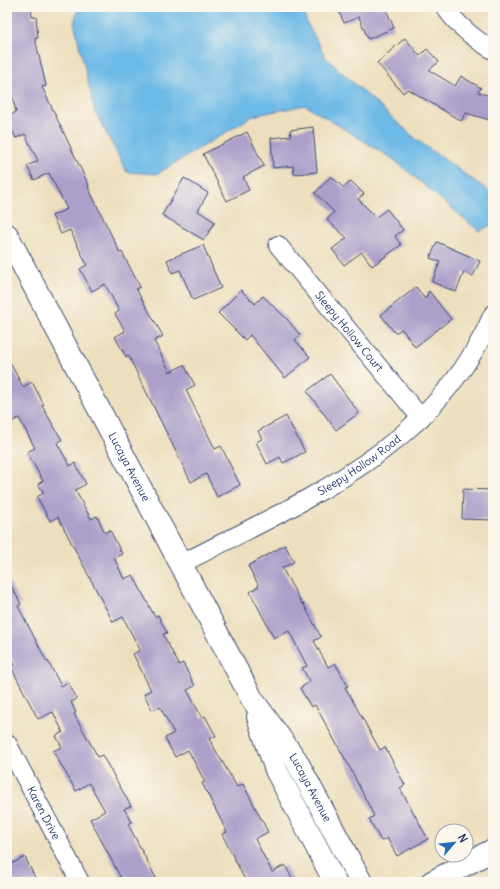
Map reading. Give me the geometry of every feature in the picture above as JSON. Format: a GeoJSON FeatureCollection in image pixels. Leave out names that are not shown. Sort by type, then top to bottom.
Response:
{"type":"FeatureCollection","features":[{"type":"Feature","properties":{"kind":"street"},"geometry":{"type":"LineString","coordinates":[[445,7],[460,26],[493,50]]}},
{"type":"Feature","properties":{"kind":"street","name":"Lucaya Avenue"},"geometry":{"type":"LineString","coordinates":[[7,235],[252,699],[296,760],[361,882]]}},
{"type":"Feature","properties":{"kind":"street","name":"Sleepy Hollow Court"},"geometry":{"type":"LineString","coordinates":[[278,245],[421,418]]}},
{"type":"Feature","properties":{"kind":"street","name":"Sleepy Hollow Road"},"geometry":{"type":"LineString","coordinates":[[181,564],[334,484],[362,467],[393,443],[421,418],[458,375],[475,350],[493,314]]}},
{"type":"Feature","properties":{"kind":"street","name":"Lucaya Avenue"},"geometry":{"type":"LineString","coordinates":[[252,699],[276,770],[335,882]]}},
{"type":"Feature","properties":{"kind":"street","name":"Karen Drive"},"geometry":{"type":"LineString","coordinates":[[7,744],[80,882]]}},
{"type":"Feature","properties":{"kind":"street"},"geometry":{"type":"LineString","coordinates":[[432,882],[493,850]]}},
{"type":"Feature","properties":{"kind":"water"},"geometry":{"type":"Polygon","coordinates":[[[79,7],[304,7],[306,21],[326,58],[417,140],[493,194],[493,224],[479,231],[393,159],[305,105],[253,116],[157,174],[127,172],[95,112],[74,22],[79,7]]]}},
{"type":"Feature","properties":{"kind":"building"},"geometry":{"type":"Polygon","coordinates":[[[7,7],[31,7],[32,17],[36,17],[38,38],[35,38],[46,86],[42,87],[120,253],[122,252],[140,287],[136,289],[163,336],[154,341],[170,372],[184,365],[195,385],[186,390],[215,449],[221,446],[240,485],[217,497],[206,474],[191,482],[128,355],[126,357],[115,337],[125,331],[115,314],[119,311],[105,284],[92,291],[80,269],[87,265],[70,230],[61,234],[52,216],[67,209],[49,173],[34,180],[27,166],[38,161],[25,134],[16,138],[7,120],[7,117],[16,112],[7,75],[7,7]]]}},
{"type":"Feature","properties":{"kind":"building"},"geometry":{"type":"Polygon","coordinates":[[[337,7],[385,7],[394,28],[368,39],[359,17],[344,23],[337,7]]]}},
{"type":"Feature","properties":{"kind":"building"},"geometry":{"type":"Polygon","coordinates":[[[405,38],[420,56],[427,49],[439,62],[429,70],[455,86],[461,76],[481,88],[478,92],[493,97],[493,121],[466,113],[461,121],[408,89],[403,93],[377,63],[405,38]]]}},
{"type":"Feature","properties":{"kind":"building"},"geometry":{"type":"Polygon","coordinates":[[[313,127],[317,172],[294,174],[293,166],[273,168],[271,138],[291,136],[290,130],[313,127]]]}},
{"type":"Feature","properties":{"kind":"building"},"geometry":{"type":"Polygon","coordinates":[[[247,132],[264,166],[243,177],[249,190],[227,201],[203,154],[247,132]]]}},
{"type":"Feature","properties":{"kind":"building"},"geometry":{"type":"Polygon","coordinates":[[[331,176],[344,188],[351,181],[364,194],[358,199],[376,217],[387,209],[403,230],[395,236],[401,245],[372,266],[362,252],[344,265],[332,249],[347,238],[327,220],[334,212],[315,193],[331,176]]]}},
{"type":"Feature","properties":{"kind":"building"},"geometry":{"type":"Polygon","coordinates":[[[184,178],[208,193],[198,211],[215,222],[204,240],[162,215],[184,178]]]}},
{"type":"Feature","properties":{"kind":"building"},"geometry":{"type":"Polygon","coordinates":[[[437,242],[480,261],[473,276],[464,272],[456,292],[432,282],[440,262],[430,258],[437,242]]]}},
{"type":"Feature","properties":{"kind":"building"},"geometry":{"type":"Polygon","coordinates":[[[203,245],[221,288],[193,300],[180,270],[172,273],[167,260],[203,245]]]}},
{"type":"Feature","properties":{"kind":"building"},"geometry":{"type":"Polygon","coordinates":[[[416,287],[425,299],[429,291],[451,319],[415,347],[402,329],[395,333],[381,315],[416,287]]]}},
{"type":"Feature","properties":{"kind":"building"},"geometry":{"type":"Polygon","coordinates":[[[241,290],[255,304],[263,296],[286,318],[300,335],[295,340],[310,357],[285,378],[250,335],[245,340],[218,313],[241,290]]]}},
{"type":"Feature","properties":{"kind":"building"},"geometry":{"type":"Polygon","coordinates":[[[7,357],[23,387],[32,382],[44,405],[42,406],[62,440],[57,443],[70,466],[75,463],[86,484],[75,490],[91,519],[97,516],[105,533],[110,530],[122,554],[114,558],[124,579],[133,575],[155,617],[158,615],[167,633],[163,634],[179,665],[183,663],[195,686],[187,690],[202,718],[205,716],[216,736],[209,739],[237,787],[243,784],[268,832],[255,839],[272,872],[285,865],[294,882],[246,882],[222,834],[227,832],[202,783],[205,782],[188,750],[175,757],[165,738],[174,733],[160,707],[152,710],[144,694],[151,690],[133,654],[140,650],[123,617],[113,622],[58,517],[50,521],[37,497],[44,493],[38,484],[43,481],[27,452],[35,448],[19,418],[7,424],[7,357]]]}},
{"type":"Feature","properties":{"kind":"building"},"geometry":{"type":"Polygon","coordinates":[[[330,374],[359,413],[336,430],[307,391],[330,374]]]}},
{"type":"Feature","properties":{"kind":"building"},"geometry":{"type":"Polygon","coordinates":[[[286,416],[305,452],[283,463],[280,457],[267,464],[256,442],[262,439],[258,431],[286,416]]]}},
{"type":"Feature","properties":{"kind":"building"},"geometry":{"type":"Polygon","coordinates":[[[463,489],[493,490],[493,520],[462,519],[463,489]]]}},
{"type":"Feature","properties":{"kind":"building"},"geometry":{"type":"Polygon","coordinates":[[[285,545],[294,562],[282,568],[321,637],[314,641],[328,667],[335,663],[348,686],[345,687],[380,750],[385,747],[405,785],[400,788],[428,839],[397,856],[387,838],[381,841],[369,819],[374,816],[349,766],[315,705],[311,707],[300,688],[310,682],[302,668],[307,666],[289,631],[274,638],[250,592],[259,586],[248,566],[285,545]]]}},
{"type":"Feature","properties":{"kind":"building"},"geometry":{"type":"Polygon","coordinates":[[[7,578],[21,604],[18,606],[47,662],[48,661],[61,686],[68,682],[77,699],[71,702],[76,713],[74,714],[98,757],[102,755],[131,806],[124,809],[132,822],[128,824],[158,882],[123,882],[90,819],[105,811],[89,783],[76,791],[53,751],[62,747],[56,736],[63,732],[53,712],[38,719],[11,667],[15,665],[7,649],[7,578]]]}},
{"type":"Feature","properties":{"kind":"building"},"geometry":{"type":"Polygon","coordinates":[[[25,857],[37,882],[7,882],[7,866],[25,857]]]}}]}
